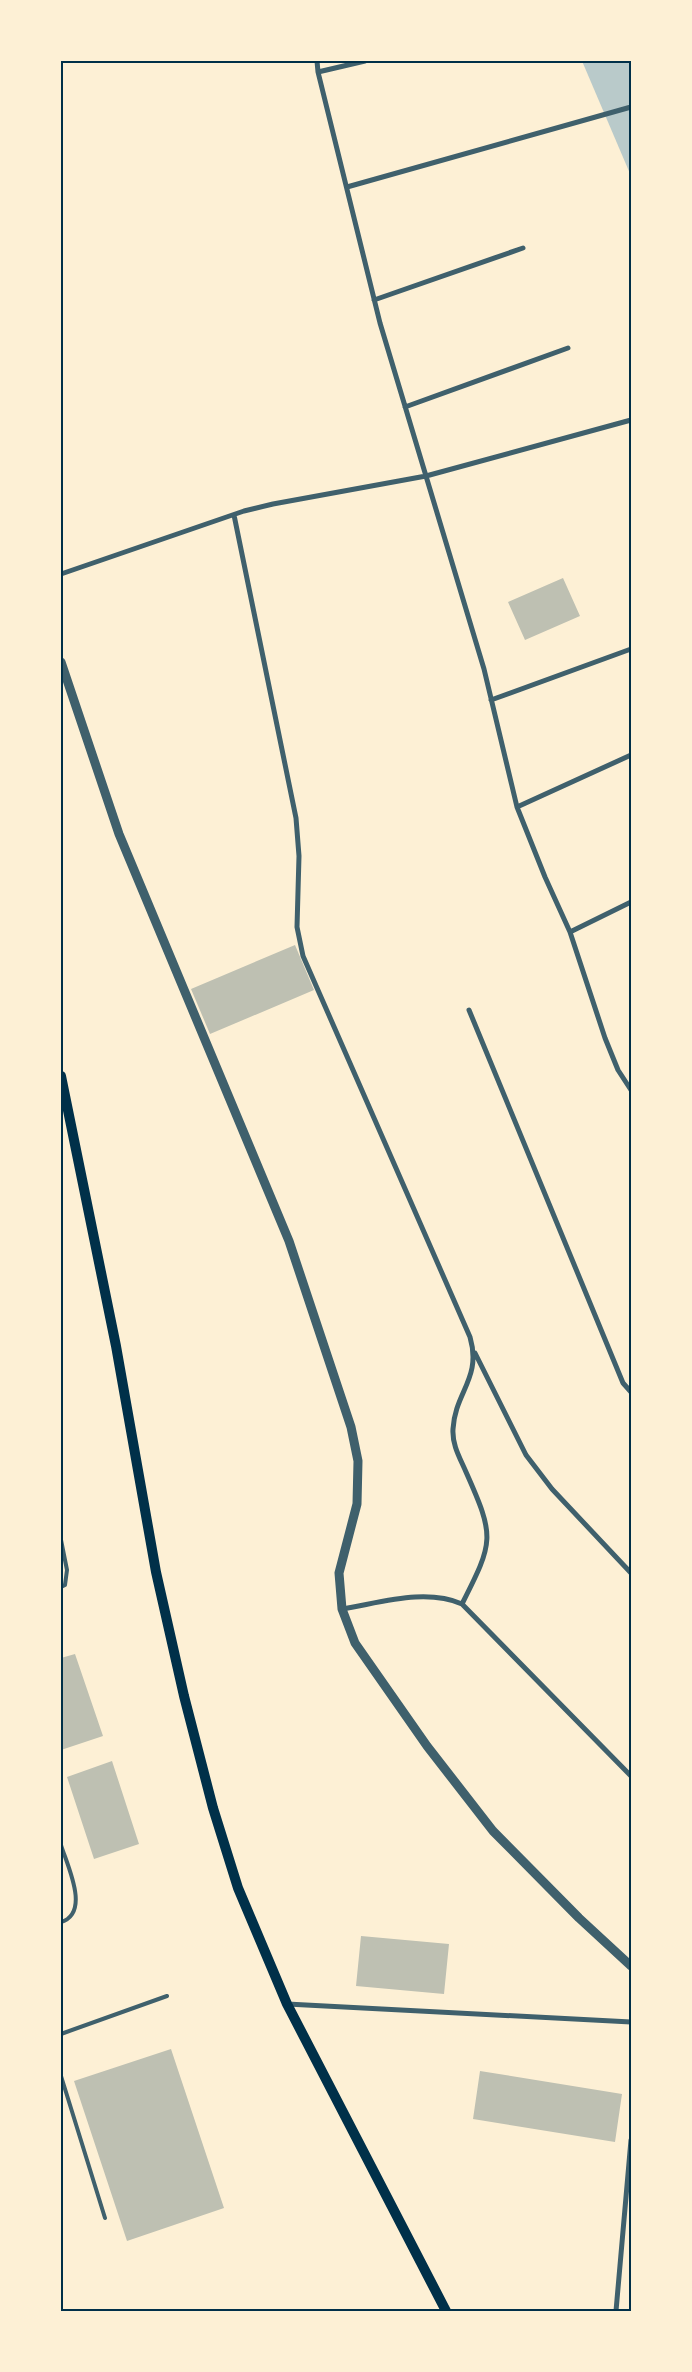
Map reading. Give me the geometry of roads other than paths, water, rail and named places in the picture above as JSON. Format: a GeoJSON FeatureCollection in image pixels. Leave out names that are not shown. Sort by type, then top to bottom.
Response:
{"type":"FeatureCollection","features":[{"type":"Feature","properties":{"kind":"main road"},"geometry":{"type":"LineString","coordinates":[[61,1076],[116,1346],[156,1572],[184,1696],[213,1808],[238,1888],[287,2004],[446,2311]]}},
{"type":"Feature","properties":{"kind":"street"},"geometry":{"type":"LineString","coordinates":[[317,61],[318,72],[374,300],[484,669],[517,807],[544,878],[570,932],[605,1038],[618,1070],[631,1090]]}},
{"type":"Feature","properties":{"kind":"street"},"geometry":{"type":"LineString","coordinates":[[318,72],[365,61]]}},
{"type":"Feature","properties":{"kind":"street"},"geometry":{"type":"LineString","coordinates":[[347,187],[631,107]]}},
{"type":"Feature","properties":{"kind":"street"},"geometry":{"type":"LineString","coordinates":[[374,300],[523,248]]}},
{"type":"Feature","properties":{"kind":"street"},"geometry":{"type":"LineString","coordinates":[[405,407],[568,348]]}},
{"type":"Feature","properties":{"kind":"street"},"geometry":{"type":"LineString","coordinates":[[61,574],[234,515],[272,504],[426,476],[631,420]]}},
{"type":"Feature","properties":{"kind":"street"},"geometry":{"type":"LineString","coordinates":[[234,515],[296,818],[298,856],[297,927],[303,956],[470,1337],[475,1353],[526,1455],[552,1489],[631,1573]]}},
{"type":"Feature","properties":{"kind":"street"},"geometry":{"type":"LineString","coordinates":[[491,700],[631,649]]}},
{"type":"Feature","properties":{"kind":"street"},"geometry":{"type":"LineString","coordinates":[[61,662],[119,834],[289,1240],[351,1427],[358,1461],[357,1504],[339,1573],[342,1609],[355,1643],[427,1746],[493,1831],[579,1918],[631,1966]]}},
{"type":"Feature","properties":{"kind":"street"},"geometry":{"type":"LineString","coordinates":[[517,807],[631,755]]}},
{"type":"Feature","properties":{"kind":"street"},"geometry":{"type":"LineString","coordinates":[[570,932],[631,902]]}},
{"type":"Feature","properties":{"kind":"street"},"geometry":{"type":"LineString","coordinates":[[469,1010],[613,1360],[623,1383],[631,1392]]}},
{"type":"Feature","properties":{"kind":"street"},"geometry":{"type":"LineString","coordinates":[[462,1604],[487,1552],[489,1540],[484,1511],[457,1453],[454,1441],[455,1419],[473,1370],[475,1353]]}},
{"type":"Feature","properties":{"kind":"street"},"geometry":{"type":"LineString","coordinates":[[342,1609],[426,1596],[447,1598],[462,1604],[631,1776]]}},
{"type":"Feature","properties":{"kind":"street"},"geometry":{"type":"LineString","coordinates":[[287,2004],[631,2022]]}},
{"type":"Feature","properties":{"kind":"street"},"geometry":{"type":"LineString","coordinates":[[616,2311],[631,2140]]}},
{"type":"Feature","properties":{"kind":"lane"},"geometry":{"type":"LineString","coordinates":[[61,1540],[68,1570],[65,1585],[61,1588]]}},
{"type":"Feature","properties":{"kind":"lane"},"geometry":{"type":"LineString","coordinates":[[61,1845],[78,1900],[75,1911],[66,1921],[61,1922]]}},
{"type":"Feature","properties":{"kind":"lane"},"geometry":{"type":"LineString","coordinates":[[61,2034],[167,1996]]}},
{"type":"Feature","properties":{"kind":"lane"},"geometry":{"type":"LineString","coordinates":[[61,2076],[105,2218]]}}]}
